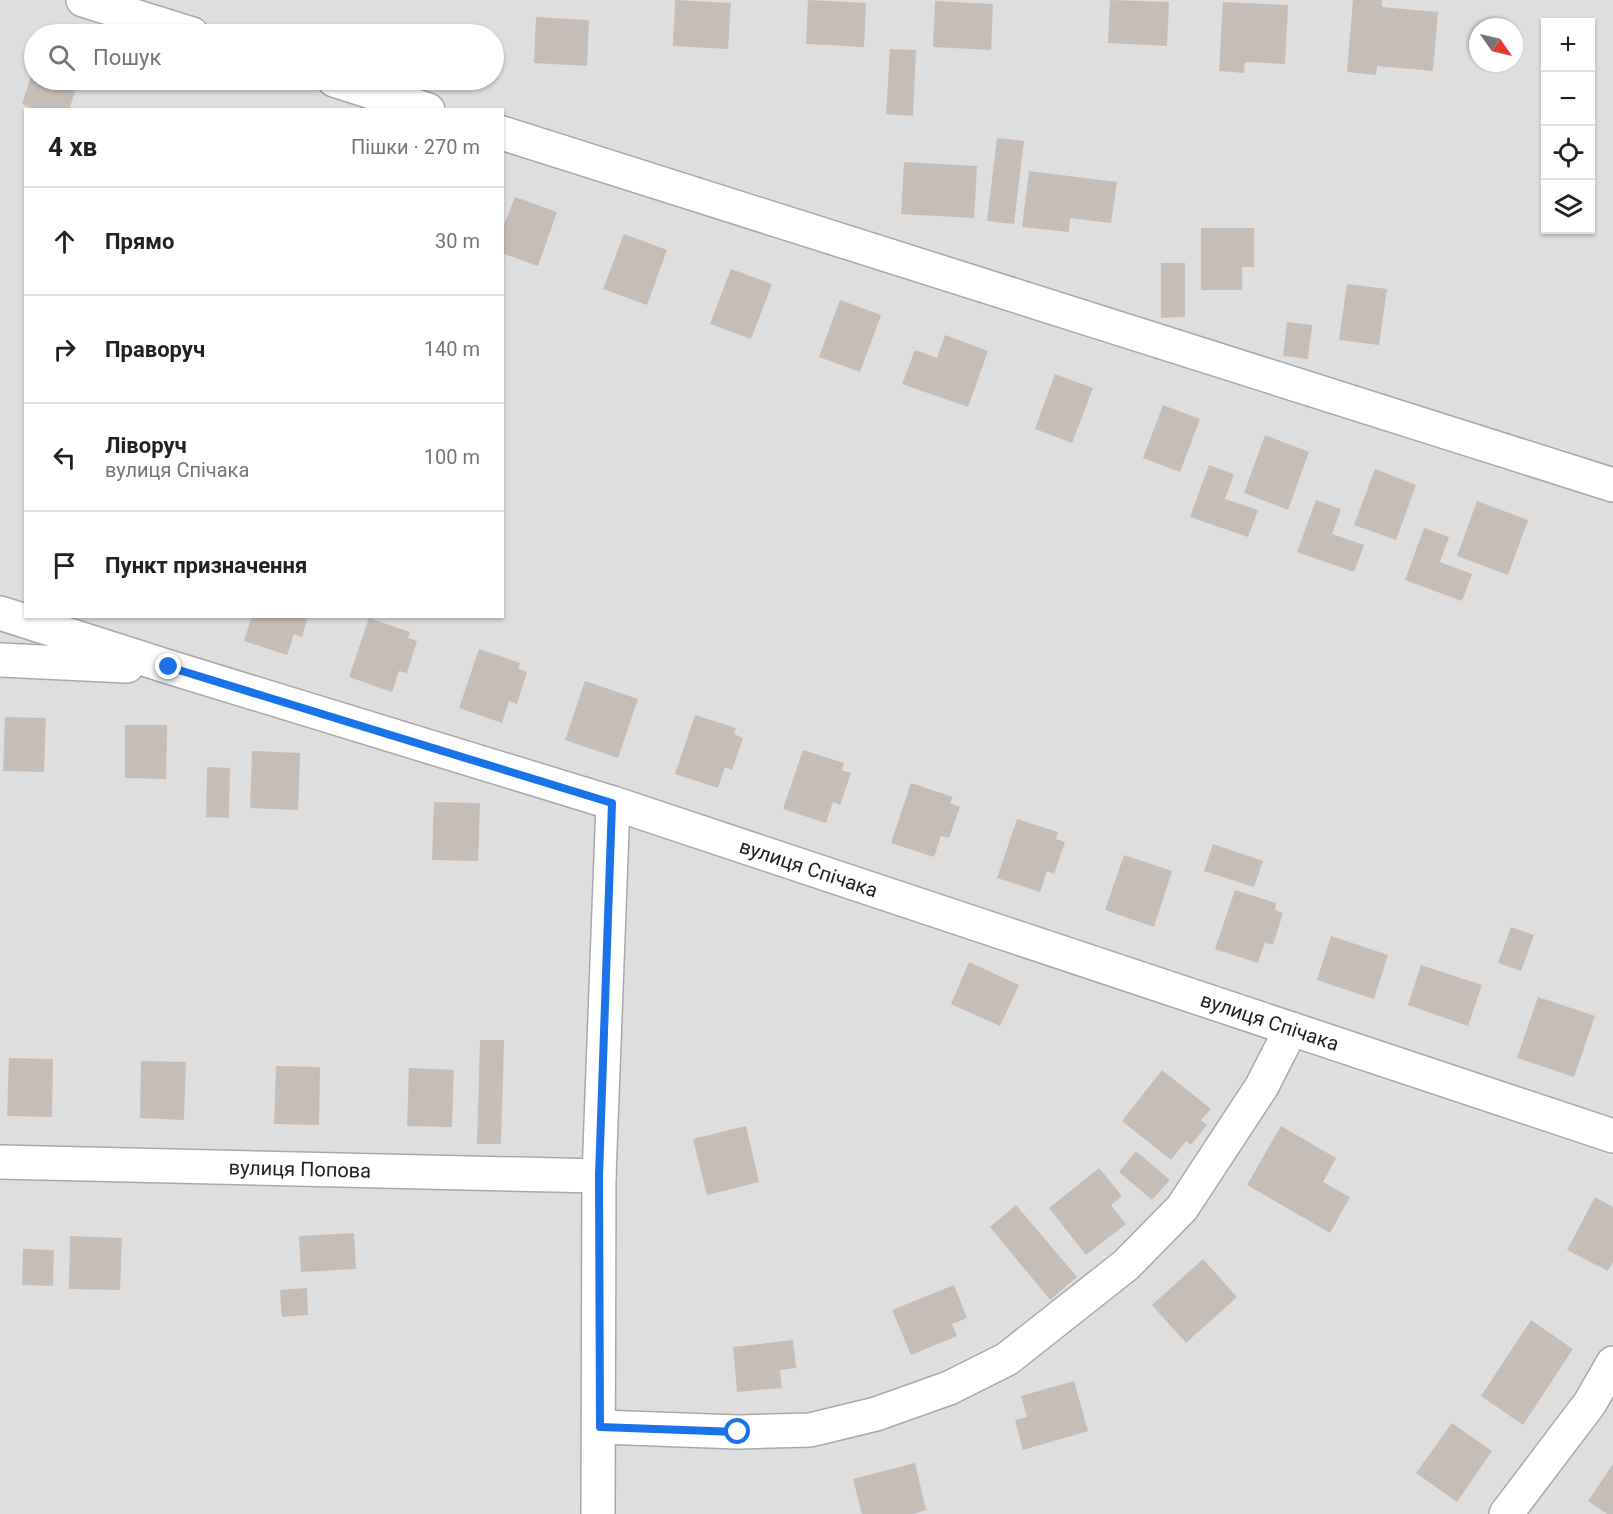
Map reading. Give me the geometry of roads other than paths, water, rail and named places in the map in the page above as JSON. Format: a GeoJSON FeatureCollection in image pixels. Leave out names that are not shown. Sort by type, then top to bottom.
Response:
{"type":"FeatureCollection","features":[{"type":"Feature","properties":{"kind":"street"},"geometry":{"type":"LineString","coordinates":[[83,0],[160,24]]}},
{"type":"Feature","properties":{"kind":"street"},"geometry":{"type":"LineString","coordinates":[[365,90],[422,108]]}},
{"type":"Feature","properties":{"kind":"street"},"geometry":{"type":"LineString","coordinates":[[504,134],[1613,484]]}},
{"type":"Feature","properties":{"kind":"street","name":"вулиця Спічака"},"geometry":{"type":"LineString","coordinates":[[0,613],[612,803],[1613,1136]]}},
{"type":"Feature","properties":{"kind":"street"},"geometry":{"type":"LineString","coordinates":[[0,660],[169,667]]}},
{"type":"Feature","properties":{"kind":"street"},"geometry":{"type":"LineString","coordinates":[[598,1514],[599,1176],[612,803]]}},
{"type":"Feature","properties":{"kind":"street"},"geometry":{"type":"LineString","coordinates":[[600,1427],[738,1432],[810,1430],[876,1414],[950,1388],[1007,1359],[1126,1265],[1182,1208],[1262,1086],[1291,1029]]}},
{"type":"Feature","properties":{"kind":"street","name":"вулиця Попова"},"geometry":{"type":"LineString","coordinates":[[0,1162],[599,1176]]}},
{"type":"Feature","properties":{"kind":"street"},"geometry":{"type":"LineString","coordinates":[[1506,1514],[1590,1403],[1613,1363]]}}]}
